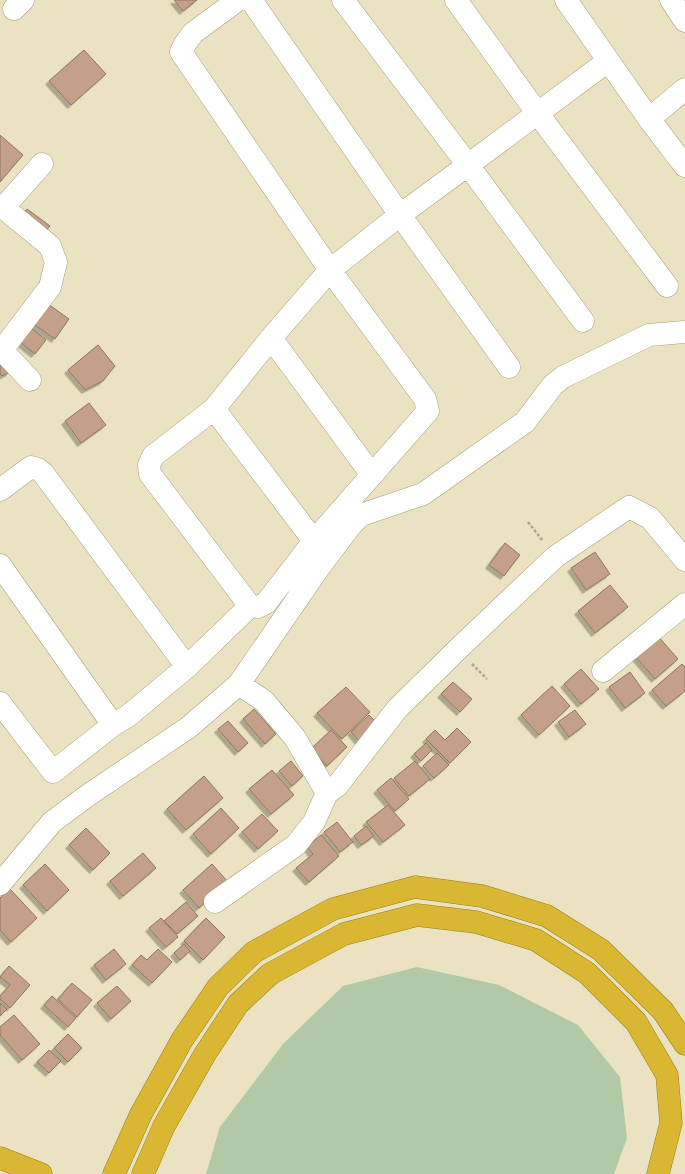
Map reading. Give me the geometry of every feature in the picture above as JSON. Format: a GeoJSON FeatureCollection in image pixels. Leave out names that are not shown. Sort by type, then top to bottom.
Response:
{"type":"FeatureCollection","features":[{"type":"Feature","properties":{"kind":"highway"},"geometry":{"type":"LineString","coordinates":[[114,1174],[140,1114],[182,1040],[218,987],[254,952],[334,909],[415,888],[482,896],[547,916],[601,950],[663,1011],[685,1044]]}},
{"type":"Feature","properties":{"kind":"highway"},"geometry":{"type":"LineString","coordinates":[[143,1174],[164,1126],[205,1054],[238,1004],[270,974],[344,934],[417,915],[476,922],[536,940],[587,973],[636,1022],[667,1075],[671,1122],[658,1174]]}},
{"type":"Feature","properties":{"kind":"highway"},"geometry":{"type":"LineString","coordinates":[[0,1158],[41,1174]]}},
{"type":"Feature","properties":{"kind":"street"},"geometry":{"type":"LineString","coordinates":[[238,0],[193,33],[181,52],[330,270],[425,399],[428,411],[314,541],[266,603],[258,607],[250,606],[150,474],[149,465],[153,456],[214,409],[271,338],[330,270],[400,214],[538,114],[608,61]]}},
{"type":"Feature","properties":{"kind":"street"},"geometry":{"type":"LineString","coordinates":[[251,0],[400,214],[509,366]]}},
{"type":"Feature","properties":{"kind":"street"},"geometry":{"type":"LineString","coordinates":[[343,0],[468,165],[583,321]]}},
{"type":"Feature","properties":{"kind":"street"},"geometry":{"type":"LineString","coordinates":[[456,0],[538,114],[667,286]]}},
{"type":"Feature","properties":{"kind":"street"},"geometry":{"type":"LineString","coordinates":[[566,0],[649,119],[685,166]]}},
{"type":"Feature","properties":{"kind":"street"},"geometry":{"type":"LineString","coordinates":[[671,0],[685,21]]}},
{"type":"Feature","properties":{"kind":"street"},"geometry":{"type":"LineString","coordinates":[[649,119],[685,89]]}},
{"type":"Feature","properties":{"kind":"street"},"geometry":{"type":"LineString","coordinates":[[30,380],[1,349],[50,287],[56,262],[50,246],[2,206],[42,164]]}},
{"type":"Feature","properties":{"kind":"street"},"geometry":{"type":"LineString","coordinates":[[0,884],[52,822],[87,796],[189,728],[239,684],[320,566],[351,525],[361,515],[423,494],[525,422],[553,385],[563,377],[649,336],[685,332]]}},
{"type":"Feature","properties":{"kind":"street"},"geometry":{"type":"LineString","coordinates":[[271,338],[372,475]]}},
{"type":"Feature","properties":{"kind":"street"},"geometry":{"type":"LineString","coordinates":[[214,409],[314,541]]}},
{"type":"Feature","properties":{"kind":"street"},"geometry":{"type":"LineString","coordinates":[[0,490],[31,467],[38,469],[43,473],[187,667]]}},
{"type":"Feature","properties":{"kind":"street"},"geometry":{"type":"LineString","coordinates":[[215,902],[296,845],[314,822],[327,793],[337,786],[397,709],[555,557],[629,508],[650,518],[685,560]]}},
{"type":"Feature","properties":{"kind":"street"},"geometry":{"type":"LineString","coordinates":[[0,565],[113,725]]}},
{"type":"Feature","properties":{"kind":"street"},"geometry":{"type":"LineString","coordinates":[[603,672],[685,604]]}},
{"type":"Feature","properties":{"kind":"street"},"geometry":{"type":"LineString","coordinates":[[0,703],[53,772],[113,725],[128,716],[187,667],[250,606]]}},
{"type":"Feature","properties":{"kind":"street"},"geometry":{"type":"LineString","coordinates":[[239,684],[264,701],[295,738],[327,793]]}},
{"type":"Feature","properties":{"kind":"green space"},"geometry":{"type":"Polygon","coordinates":[[[417,967],[499,985],[578,1025],[620,1077],[627,1138],[614,1174],[206,1174],[220,1127],[283,1044],[343,986],[417,967]]]}},
{"type":"Feature","properties":{"kind":"building"},"geometry":{"type":"Polygon","coordinates":[[[174,0],[197,0],[183,11],[174,0]]]}},
{"type":"Feature","properties":{"kind":"building"},"geometry":{"type":"Polygon","coordinates":[[[84,50],[106,74],[71,105],[49,81],[84,50]]]}},
{"type":"Feature","properties":{"kind":"building"},"geometry":{"type":"Polygon","coordinates":[[[0,135],[23,155],[0,182],[0,135]]]}},
{"type":"Feature","properties":{"kind":"building"},"geometry":{"type":"Polygon","coordinates":[[[27,209],[50,226],[42,235],[20,217],[27,209]]]}},
{"type":"Feature","properties":{"kind":"building"},"geometry":{"type":"Polygon","coordinates":[[[44,301],[69,319],[55,339],[29,321],[44,301]]]}},
{"type":"Feature","properties":{"kind":"building"},"geometry":{"type":"Polygon","coordinates":[[[26,324],[46,340],[35,354],[15,338],[26,324]]]}},
{"type":"Feature","properties":{"kind":"building"},"geometry":{"type":"Polygon","coordinates":[[[98,345],[115,366],[103,381],[85,390],[68,370],[98,345]]]}},
{"type":"Feature","properties":{"kind":"building"},"geometry":{"type":"Polygon","coordinates":[[[0,353],[10,372],[2,376],[0,374],[0,353]]]}},
{"type":"Feature","properties":{"kind":"building"},"geometry":{"type":"Polygon","coordinates":[[[89,403],[106,425],[81,443],[65,421],[89,403]]]}},
{"type":"Feature","properties":{"kind":"building"},"geometry":{"type":"Polygon","coordinates":[[[505,543],[520,555],[504,576],[489,565],[505,543]]]}},
{"type":"Feature","properties":{"kind":"building"},"geometry":{"type":"Polygon","coordinates":[[[595,552],[610,574],[586,590],[571,568],[595,552]]]}},
{"type":"Feature","properties":{"kind":"building"},"geometry":{"type":"Polygon","coordinates":[[[610,585],[628,607],[595,633],[578,611],[610,585]]]}},
{"type":"Feature","properties":{"kind":"building"},"geometry":{"type":"Polygon","coordinates":[[[657,635],[678,659],[655,679],[634,655],[657,635]]]}},
{"type":"Feature","properties":{"kind":"building"},"geometry":{"type":"Polygon","coordinates":[[[682,664],[685,667],[685,691],[666,706],[652,690],[682,664]]]}},
{"type":"Feature","properties":{"kind":"building"},"geometry":{"type":"Polygon","coordinates":[[[581,669],[599,689],[581,704],[564,684],[581,669]]]}},
{"type":"Feature","properties":{"kind":"building"},"geometry":{"type":"Polygon","coordinates":[[[630,672],[645,693],[625,708],[609,687],[630,672]]]}},
{"type":"Feature","properties":{"kind":"building"},"geometry":{"type":"Polygon","coordinates":[[[453,682],[472,699],[460,712],[441,694],[453,682]]]}},
{"type":"Feature","properties":{"kind":"building"},"geometry":{"type":"Polygon","coordinates":[[[552,686],[570,706],[539,735],[521,715],[552,686]]]}},
{"type":"Feature","properties":{"kind":"building"},"geometry":{"type":"Polygon","coordinates":[[[346,687],[370,712],[342,739],[317,713],[346,687]]]}},
{"type":"Feature","properties":{"kind":"building"},"geometry":{"type":"Polygon","coordinates":[[[254,709],[276,734],[265,744],[243,719],[254,709]]]}},
{"type":"Feature","properties":{"kind":"building"},"geometry":{"type":"Polygon","coordinates":[[[575,710],[586,724],[569,737],[558,722],[575,710]]]}},
{"type":"Feature","properties":{"kind":"building"},"geometry":{"type":"Polygon","coordinates":[[[369,715],[377,723],[359,741],[351,732],[369,715]]]}},
{"type":"Feature","properties":{"kind":"building"},"geometry":{"type":"Polygon","coordinates":[[[228,721],[248,743],[238,752],[218,729],[228,721]]]}},
{"type":"Feature","properties":{"kind":"building"},"geometry":{"type":"Polygon","coordinates":[[[457,728],[471,742],[450,763],[426,739],[435,730],[445,740],[457,728]]]}},
{"type":"Feature","properties":{"kind":"building"},"geometry":{"type":"Polygon","coordinates":[[[331,730],[347,747],[327,766],[311,749],[331,730]]]}},
{"type":"Feature","properties":{"kind":"building"},"geometry":{"type":"Polygon","coordinates":[[[426,743],[432,750],[421,761],[414,754],[426,743]]]}},
{"type":"Feature","properties":{"kind":"building"},"geometry":{"type":"Polygon","coordinates":[[[437,753],[449,765],[434,778],[423,766],[437,753]]]}},
{"type":"Feature","properties":{"kind":"building"},"geometry":{"type":"Polygon","coordinates":[[[291,761],[303,776],[292,786],[279,771],[291,761]]]}},
{"type":"Feature","properties":{"kind":"building"},"geometry":{"type":"Polygon","coordinates":[[[415,761],[430,779],[409,796],[394,778],[415,761]]]}},
{"type":"Feature","properties":{"kind":"building"},"geometry":{"type":"Polygon","coordinates":[[[272,770],[294,795],[271,814],[249,789],[272,770]]]}},
{"type":"Feature","properties":{"kind":"building"},"geometry":{"type":"Polygon","coordinates":[[[204,776],[223,798],[186,830],[167,809],[204,776]]]}},
{"type":"Feature","properties":{"kind":"building"},"geometry":{"type":"Polygon","coordinates":[[[391,778],[409,799],[395,811],[377,790],[391,778]]]}},
{"type":"Feature","properties":{"kind":"building"},"geometry":{"type":"Polygon","coordinates":[[[388,805],[405,825],[383,842],[366,822],[388,805]]]}},
{"type":"Feature","properties":{"kind":"building"},"geometry":{"type":"Polygon","coordinates":[[[221,808],[239,828],[211,854],[193,834],[221,808]]]}},
{"type":"Feature","properties":{"kind":"building"},"geometry":{"type":"Polygon","coordinates":[[[262,814],[278,831],[258,849],[242,832],[262,814]]]}},
{"type":"Feature","properties":{"kind":"building"},"geometry":{"type":"Polygon","coordinates":[[[337,822],[353,842],[340,852],[324,832],[337,822]]]}},
{"type":"Feature","properties":{"kind":"building"},"geometry":{"type":"Polygon","coordinates":[[[366,826],[374,836],[361,845],[354,836],[366,826]]]}},
{"type":"Feature","properties":{"kind":"building"},"geometry":{"type":"Polygon","coordinates":[[[86,828],[110,853],[93,870],[69,845],[86,828]]]}},
{"type":"Feature","properties":{"kind":"building"},"geometry":{"type":"Polygon","coordinates":[[[321,835],[339,856],[309,882],[296,868],[313,854],[307,847],[321,835]]]}},
{"type":"Feature","properties":{"kind":"building"},"geometry":{"type":"Polygon","coordinates":[[[143,853],[156,868],[123,896],[110,881],[143,853]]]}},
{"type":"Feature","properties":{"kind":"building"},"geometry":{"type":"Polygon","coordinates":[[[45,864],[69,890],[47,911],[23,885],[45,864]]]}},
{"type":"Feature","properties":{"kind":"building"},"geometry":{"type":"Polygon","coordinates":[[[212,864],[228,882],[199,908],[183,890],[212,864]]]}},
{"type":"Feature","properties":{"kind":"building"},"geometry":{"type":"Polygon","coordinates":[[[10,889],[37,918],[11,942],[0,930],[0,898],[10,889]]]}},
{"type":"Feature","properties":{"kind":"building"},"geometry":{"type":"Polygon","coordinates":[[[186,902],[198,916],[177,934],[164,921],[186,902]]]}},
{"type":"Feature","properties":{"kind":"building"},"geometry":{"type":"Polygon","coordinates":[[[161,918],[178,937],[166,947],[149,928],[161,918]]]}},
{"type":"Feature","properties":{"kind":"building"},"geometry":{"type":"Polygon","coordinates":[[[206,918],[225,937],[203,960],[184,941],[206,918]]]}},
{"type":"Feature","properties":{"kind":"building"},"geometry":{"type":"Polygon","coordinates":[[[184,944],[190,951],[180,960],[174,953],[184,944]]]}},
{"type":"Feature","properties":{"kind":"building"},"geometry":{"type":"Polygon","coordinates":[[[114,949],[126,964],[106,980],[94,965],[114,949]]]}},
{"type":"Feature","properties":{"kind":"building"},"geometry":{"type":"Polygon","coordinates":[[[158,949],[172,962],[152,983],[132,965],[141,955],[147,960],[158,949]]]}},
{"type":"Feature","properties":{"kind":"building"},"geometry":{"type":"Polygon","coordinates":[[[9,966],[30,985],[10,1008],[0,999],[0,996],[10,985],[0,977],[9,966]]]}},
{"type":"Feature","properties":{"kind":"building"},"geometry":{"type":"Polygon","coordinates":[[[72,983],[92,1000],[77,1017],[58,999],[72,983]]]}},
{"type":"Feature","properties":{"kind":"building"},"geometry":{"type":"Polygon","coordinates":[[[117,986],[131,1001],[111,1019],[97,1003],[117,986]]]}},
{"type":"Feature","properties":{"kind":"building"},"geometry":{"type":"Polygon","coordinates":[[[52,996],[76,1018],[68,1027],[44,1005],[52,996]]]}},
{"type":"Feature","properties":{"kind":"building"},"geometry":{"type":"Polygon","coordinates":[[[0,1003],[7,1009],[0,1016],[0,1003]]]}},
{"type":"Feature","properties":{"kind":"building"},"geometry":{"type":"Polygon","coordinates":[[[14,1015],[40,1044],[22,1060],[0,1035],[0,1027],[14,1015]]]}},
{"type":"Feature","properties":{"kind":"building"},"geometry":{"type":"Polygon","coordinates":[[[68,1034],[82,1048],[68,1062],[54,1048],[68,1034]]]}},
{"type":"Feature","properties":{"kind":"building"},"geometry":{"type":"Polygon","coordinates":[[[49,1050],[61,1061],[49,1073],[37,1062],[49,1050]]]}}]}
